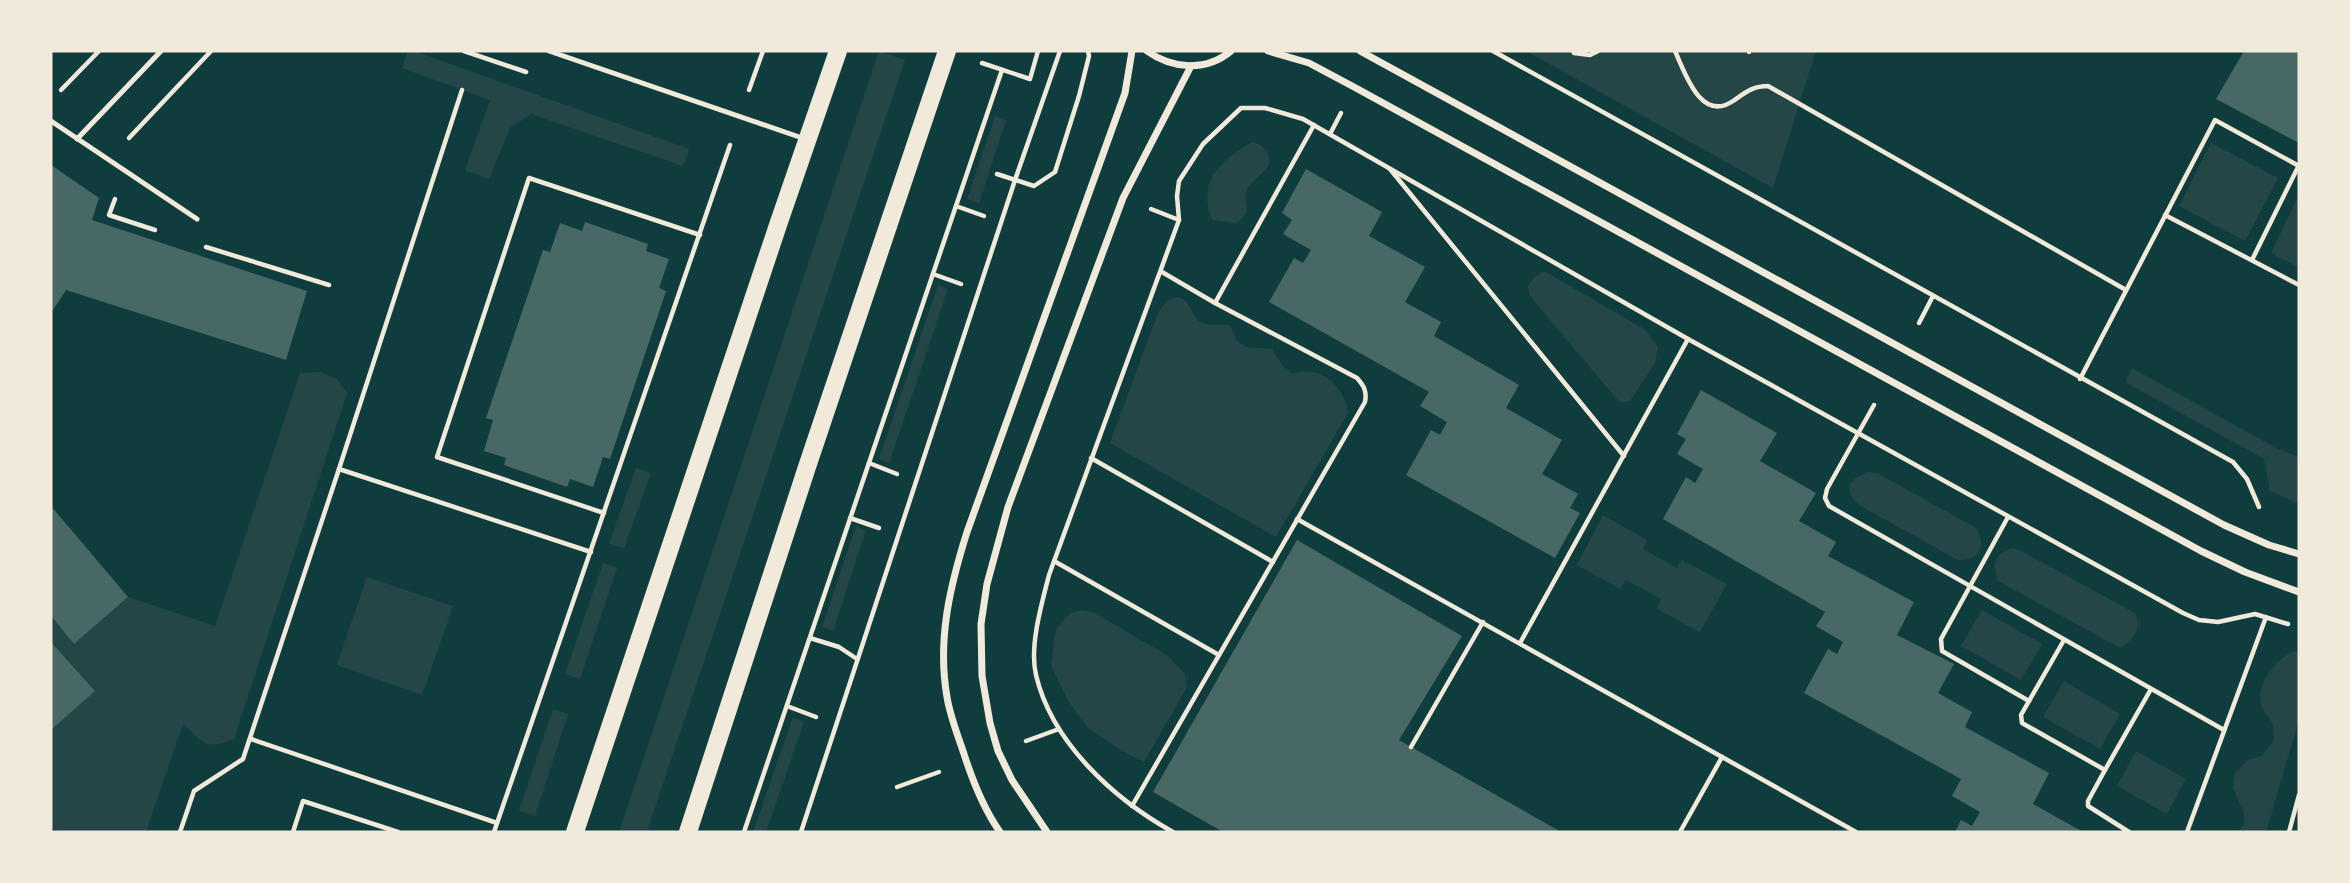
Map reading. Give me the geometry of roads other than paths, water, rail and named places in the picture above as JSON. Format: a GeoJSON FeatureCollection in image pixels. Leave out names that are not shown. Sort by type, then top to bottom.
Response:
{"type":"FeatureCollection","features":[{"type":"Feature","properties":{"kind":"main road"},"geometry":{"type":"LineString","coordinates":[[575,832],[838,51]]}},
{"type":"Feature","properties":{"kind":"main road"},"geometry":{"type":"LineString","coordinates":[[688,832],[946,52]]}},
{"type":"Feature","properties":{"kind":"street"},"geometry":{"type":"LineString","coordinates":[[1000,832],[973,783],[947,699],[943,661],[945,617],[967,532],[1125,93],[1132,51]]}},
{"type":"Feature","properties":{"kind":"street"},"geometry":{"type":"LineString","coordinates":[[1147,51],[1168,62],[1191,66],[1215,61],[1231,51]]}},
{"type":"Feature","properties":{"kind":"street"},"geometry":{"type":"LineString","coordinates":[[1268,51],[1309,63],[1354,86],[2201,551],[2245,572],[2299,592]]}},
{"type":"Feature","properties":{"kind":"street"},"geometry":{"type":"LineString","coordinates":[[1360,51],[2224,525],[2269,545],[2299,554]]}},
{"type":"Feature","properties":{"kind":"street"},"geometry":{"type":"LineString","coordinates":[[1047,832],[1012,780],[998,751],[990,723],[982,676],[981,624],[987,584],[1008,507],[1123,198],[1191,66]]}},
{"type":"Feature","properties":{"kind":"lane"},"geometry":{"type":"LineString","coordinates":[[77,139],[161,51]]}},
{"type":"Feature","properties":{"kind":"lane"},"geometry":{"type":"LineString","coordinates":[[549,51],[808,140]]}},
{"type":"Feature","properties":{"kind":"lane"},"geometry":{"type":"LineString","coordinates":[[51,121],[197,219]]}}]}
